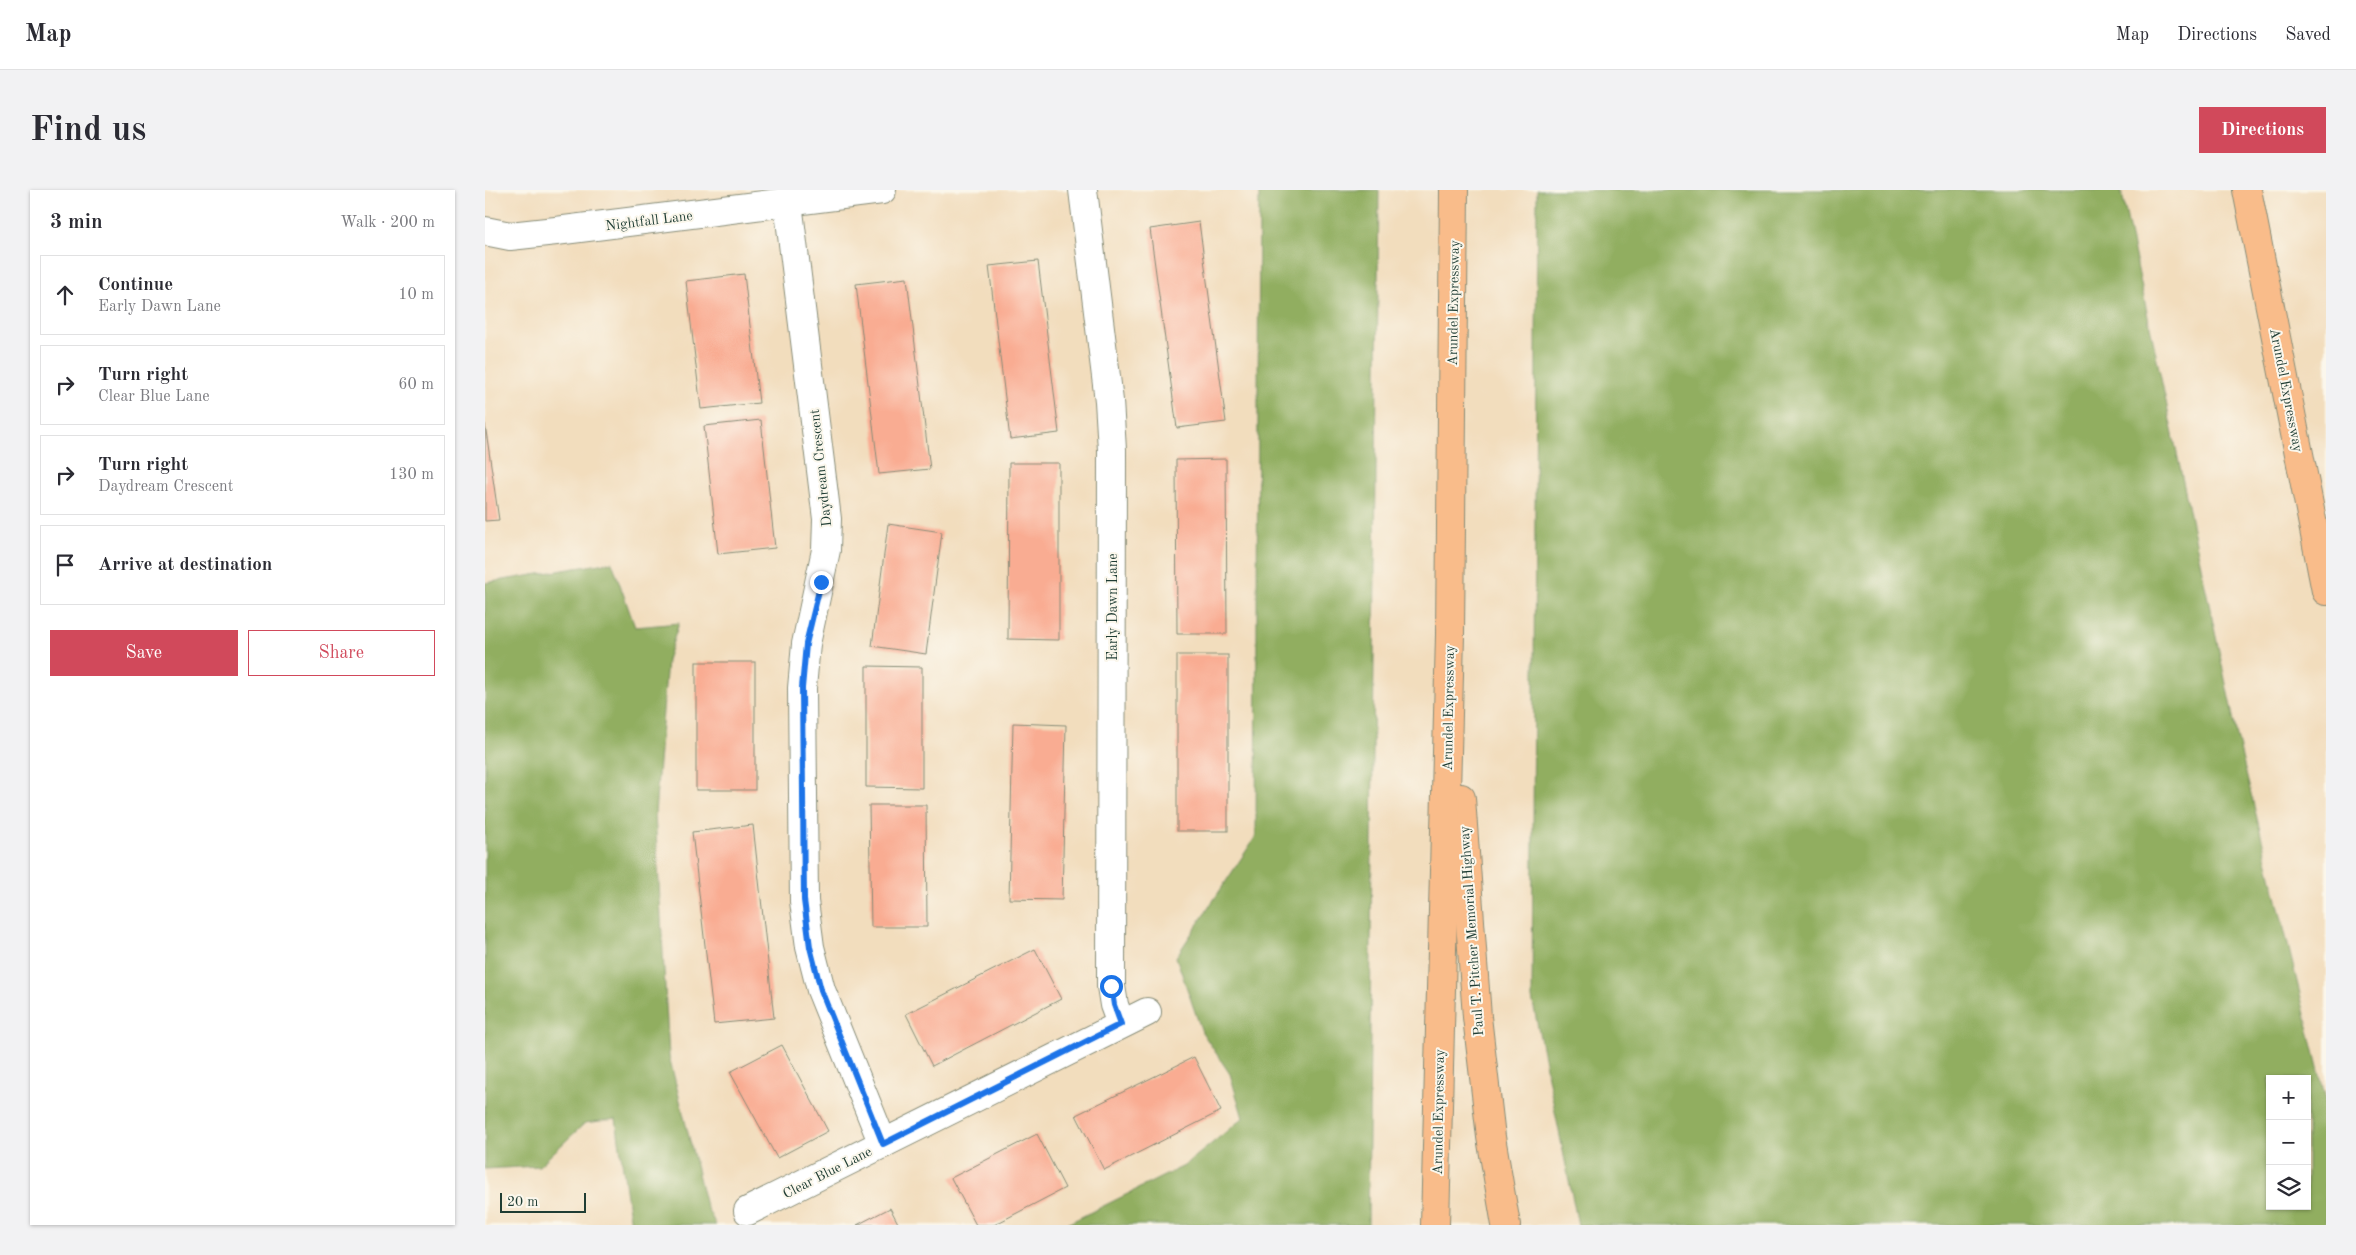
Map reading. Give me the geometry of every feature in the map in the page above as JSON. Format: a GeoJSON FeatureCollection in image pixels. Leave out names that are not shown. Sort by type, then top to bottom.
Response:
{"type":"FeatureCollection","features":[{"type":"Feature","properties":{"kind":"highway","name":"Arundel Expressway"},"geometry":{"type":"LineString","coordinates":[[1435,1225],[1449,635],[1454,190]]}},
{"type":"Feature","properties":{"kind":"highway","name":"Arundel Expressway"},"geometry":{"type":"LineString","coordinates":[[2247,190],[2326,591]]}},
{"type":"Feature","properties":{"kind":"highway","name":"Paul T. Pitcher Memorial Highway"},"geometry":{"type":"LineString","coordinates":[[1449,635],[1477,1017],[1491,1137],[1506,1225]]}},
{"type":"Feature","properties":{"kind":"street"},"geometry":{"type":"LineString","coordinates":[[788,203],[882,190]]}},
{"type":"Feature","properties":{"kind":"street","name":"Early Dawn Lane"},"geometry":{"type":"LineString","coordinates":[[1083,190],[1109,401],[1112,450],[1111,986],[1114,1005],[1121,1024]]}},
{"type":"Feature","properties":{"kind":"street","name":"Nightfall Lane"},"geometry":{"type":"LineString","coordinates":[[485,250],[498,233],[788,203]]}},
{"type":"Feature","properties":{"kind":"street","name":"Daydream Crescent"},"geometry":{"type":"LineString","coordinates":[[788,203],[827,519],[825,550],[806,644],[802,688],[804,900],[810,947],[821,990],[883,1144]]}},
{"type":"Feature","properties":{"kind":"street","name":"Clear Blue Lane"},"geometry":{"type":"LineString","coordinates":[[748,1211],[1147,1012]]}},
{"type":"Feature","properties":{"kind":"green space"},"geometry":{"type":"Polygon","coordinates":[[[1259,190],[1379,190],[1368,1225],[1065,1225],[1184,1166],[1243,1118],[1230,1074],[1202,1032],[1176,957],[1256,836],[1259,190]]]}},
{"type":"Feature","properties":{"kind":"green space"},"geometry":{"type":"Polygon","coordinates":[[[1537,190],[2121,190],[2239,745],[2326,1100],[2326,1225],[1578,1225],[1532,998],[1537,190]]]}},
{"type":"Feature","properties":{"kind":"green space"},"geometry":{"type":"Polygon","coordinates":[[[612,562],[635,627],[679,623],[667,660],[655,814],[669,1056],[706,1206],[716,1225],[631,1225],[616,1119],[585,1123],[539,1166],[485,1169],[485,583],[612,562]]]}},
{"type":"Feature","properties":{"kind":"building"},"geometry":{"type":"Polygon","coordinates":[[[1199,222],[1226,422],[1177,428],[1150,229],[1199,222]]]}},
{"type":"Feature","properties":{"kind":"building"},"geometry":{"type":"Polygon","coordinates":[[[1038,261],[1059,433],[1010,439],[989,266],[1038,261]]]}},
{"type":"Feature","properties":{"kind":"building"},"geometry":{"type":"Polygon","coordinates":[[[744,274],[759,403],[701,409],[686,281],[744,274]]]}},
{"type":"Feature","properties":{"kind":"building"},"geometry":{"type":"Polygon","coordinates":[[[907,278],[930,469],[879,474],[856,284],[907,278]]]}},
{"type":"Feature","properties":{"kind":"building"},"geometry":{"type":"Polygon","coordinates":[[[761,420],[775,548],[718,554],[704,426],[761,420]]]}},
{"type":"Feature","properties":{"kind":"building"},"geometry":{"type":"Polygon","coordinates":[[[485,424],[499,520],[485,521],[485,424]]]}},
{"type":"Feature","properties":{"kind":"building"},"geometry":{"type":"Polygon","coordinates":[[[1226,459],[1227,634],[1177,634],[1176,460],[1226,459]]]}},
{"type":"Feature","properties":{"kind":"building"},"geometry":{"type":"Polygon","coordinates":[[[1009,463],[1059,463],[1059,640],[1008,639],[1009,463]]]}},
{"type":"Feature","properties":{"kind":"building"},"geometry":{"type":"Polygon","coordinates":[[[888,524],[942,532],[926,654],[872,646],[888,524]]]}},
{"type":"Feature","properties":{"kind":"building"},"geometry":{"type":"Polygon","coordinates":[[[1177,655],[1228,655],[1228,831],[1177,831],[1177,655]]]}},
{"type":"Feature","properties":{"kind":"building"},"geometry":{"type":"Polygon","coordinates":[[[696,662],[755,662],[755,790],[696,790],[696,662]]]}},
{"type":"Feature","properties":{"kind":"building"},"geometry":{"type":"Polygon","coordinates":[[[866,666],[922,667],[922,788],[866,787],[866,666]]]}},
{"type":"Feature","properties":{"kind":"building"},"geometry":{"type":"Polygon","coordinates":[[[1013,723],[1066,725],[1062,900],[1009,899],[1013,723]]]}},
{"type":"Feature","properties":{"kind":"building"},"geometry":{"type":"Polygon","coordinates":[[[869,805],[926,805],[927,927],[871,927],[869,805]]]}},
{"type":"Feature","properties":{"kind":"building"},"geometry":{"type":"Polygon","coordinates":[[[753,825],[774,1018],[714,1024],[692,832],[753,825]]]}},
{"type":"Feature","properties":{"kind":"building"},"geometry":{"type":"Polygon","coordinates":[[[1035,949],[1061,999],[932,1066],[906,1014],[1035,949]]]}},
{"type":"Feature","properties":{"kind":"building"},"geometry":{"type":"Polygon","coordinates":[[[782,1045],[828,1131],[777,1158],[730,1072],[782,1045]]]}},
{"type":"Feature","properties":{"kind":"building"},"geometry":{"type":"Polygon","coordinates":[[[1194,1057],[1221,1111],[1104,1170],[1076,1115],[1194,1057]]]}},
{"type":"Feature","properties":{"kind":"building"},"geometry":{"type":"Polygon","coordinates":[[[1037,1134],[1065,1188],[994,1225],[976,1225],[951,1178],[1037,1134]]]}},
{"type":"Feature","properties":{"kind":"building"},"geometry":{"type":"Polygon","coordinates":[[[890,1208],[899,1225],[857,1225],[890,1208]]]}},
{"type":"Feature","properties":{"kind":"route"},"geometry":{"type":"LineString","coordinates":[[821,582],[806,644],[803,666],[804,900],[810,947],[821,990],[883,1144],[1121,1024],[1114,1005],[1111,986]]}}]}
